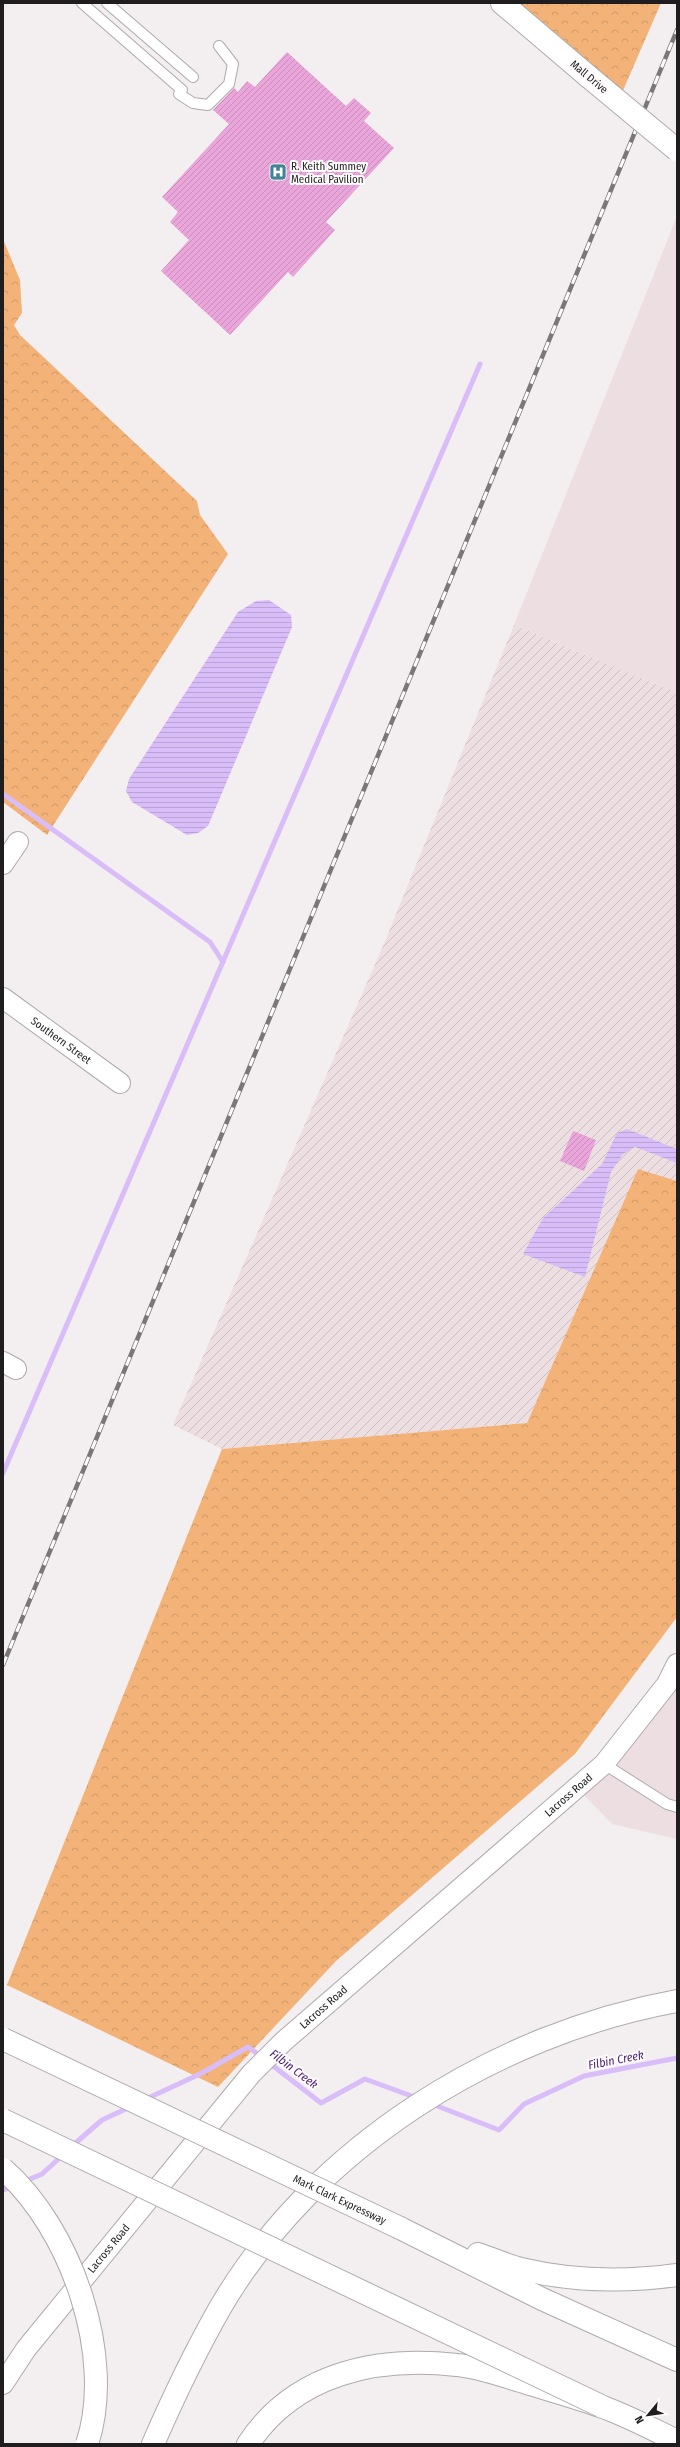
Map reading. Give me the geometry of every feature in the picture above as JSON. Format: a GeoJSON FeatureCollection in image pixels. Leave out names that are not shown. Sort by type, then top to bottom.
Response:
{"type":"FeatureCollection","features":[{"type":"Feature","properties":{"kind":"main road","name":"Mall Drive"},"geometry":{"type":"LineString","coordinates":[[502,3],[588,77],[677,150]]}},
{"type":"Feature","properties":{"kind":"main road"},"geometry":{"type":"LineString","coordinates":[[153,2444],[172,2400],[220,2307],[254,2259],[288,2216],[337,2167],[428,2097],[477,2070],[571,2029],[677,2001]]}},
{"type":"Feature","properties":{"kind":"main road","name":"Mark Clark Expressway"},"geometry":{"type":"LineString","coordinates":[[3,2039],[400,2228],[542,2299],[677,2360]]}},
{"type":"Feature","properties":{"kind":"main road"},"geometry":{"type":"LineString","coordinates":[[3,2120],[677,2441]]}},
{"type":"Feature","properties":{"kind":"main road"},"geometry":{"type":"LineString","coordinates":[[3,2169],[15,2179],[42,2213],[57,2240],[82,2298],[96,2366],[97,2400],[87,2444]]}},
{"type":"Feature","properties":{"kind":"main road"},"geometry":{"type":"LineString","coordinates":[[400,2228],[522,2269],[569,2277],[612,2279],[677,2275]]}},
{"type":"Feature","properties":{"kind":"main road"},"geometry":{"type":"LineString","coordinates":[[248,2444],[257,2430],[274,2413],[306,2390],[327,2378],[370,2366],[402,2363],[458,2365],[501,2375],[601,2406]]}},
{"type":"Feature","properties":{"kind":"street"},"geometry":{"type":"LineString","coordinates":[[3,864],[18,842]]}},
{"type":"Feature","properties":{"kind":"street","name":"Southern Street"},"geometry":{"type":"LineString","coordinates":[[3,998],[120,1083]]}},
{"type":"Feature","properties":{"kind":"street","name":"Lacross Road"},"geometry":{"type":"LineString","coordinates":[[3,2384],[26,2349],[252,2074],[284,2041],[604,1764],[666,1684],[677,1664]]}},
{"type":"Feature","properties":{"kind":"lane"},"geometry":{"type":"LineString","coordinates":[[82,3],[193,103],[208,106],[228,84],[233,64],[219,46]]}},
{"type":"Feature","properties":{"kind":"lane"},"geometry":{"type":"LineString","coordinates":[[107,3],[193,76]]}},
{"type":"Feature","properties":{"kind":"lane"},"geometry":{"type":"LineString","coordinates":[[604,1764],[667,1804],[677,1807]]}},
{"type":"Feature","properties":{"kind":"shaded area"},"geometry":{"type":"Polygon","coordinates":[[[677,216],[677,693],[514,625],[677,216]]]}},
{"type":"Feature","properties":{"kind":"shaded area"},"geometry":{"type":"Polygon","coordinates":[[[269,600],[291,615],[292,627],[208,826],[198,833],[187,835],[132,802],[126,791],[129,779],[238,612],[256,601],[269,600]]]}},
{"type":"Feature","properties":{"kind":"shaded area"},"geometry":{"type":"Polygon","coordinates":[[[514,625],[677,693],[677,1181],[638,1170],[527,1423],[222,1449],[173,1425],[383,946],[514,625]]]}},
{"type":"Feature","properties":{"kind":"shaded area"},"geometry":{"type":"Polygon","coordinates":[[[627,1129],[677,1149],[677,1163],[635,1147],[623,1154],[611,1172],[585,1277],[523,1254],[543,1218],[602,1164],[617,1133],[627,1129]]]}},
{"type":"Feature","properties":{"kind":"shaded area"},"geometry":{"type":"Polygon","coordinates":[[[677,1664],[677,1839],[612,1824],[576,1787],[677,1664]]]}},
{"type":"Feature","properties":{"kind":"green space"},"geometry":{"type":"Polygon","coordinates":[[[502,3],[661,3],[618,102],[502,3]]]}},
{"type":"Feature","properties":{"kind":"green space"},"geometry":{"type":"Polygon","coordinates":[[[3,239],[20,280],[22,313],[14,325],[20,335],[197,501],[200,515],[228,554],[47,835],[3,802],[3,239]]]}},
{"type":"Feature","properties":{"kind":"green space"},"geometry":{"type":"Polygon","coordinates":[[[638,1169],[677,1181],[677,1617],[575,1754],[336,1961],[218,2087],[7,1985],[222,1449],[527,1423],[638,1169]]]}},
{"type":"Feature","properties":{"kind":"building","name":"R. Keith Summey Medical Pavilion"},"geometry":{"type":"Polygon","coordinates":[[[287,52],[346,106],[354,98],[371,113],[364,121],[394,148],[326,222],[335,230],[293,277],[288,272],[230,335],[161,271],[189,240],[170,222],[178,212],[162,197],[229,124],[213,110],[234,88],[238,92],[247,81],[255,87],[287,52]]]}},
{"type":"Feature","properties":{"kind":"building"},"geometry":{"type":"Polygon","coordinates":[[[573,1131],[596,1140],[584,1171],[560,1161],[573,1131]]]}},
{"type":"Feature","properties":{"kind":"waterway"},"geometry":{"type":"LineString","coordinates":[[3,1473],[480,364]]}},
{"type":"Feature","properties":{"kind":"waterway"},"geometry":{"type":"LineString","coordinates":[[3,794],[210,942],[223,962]]}},
{"type":"Feature","properties":{"kind":"waterway","name":"Filbin Creek"},"geometry":{"type":"LineString","coordinates":[[146,2099],[200,2074],[248,2047],[262,2057]]}},
{"type":"Feature","properties":{"kind":"waterway","name":"Filbin Creek"},"geometry":{"type":"LineString","coordinates":[[432,2104],[499,2130],[524,2104],[584,2076],[677,2058]]}},
{"type":"Feature","properties":{"kind":"waterway","name":"Filbin Creek"},"geometry":{"type":"LineString","coordinates":[[268,2062],[321,2103],[365,2079],[417,2098]]}},
{"type":"Feature","properties":{"kind":"waterway","name":"Filbin Creek"},"geometry":{"type":"LineString","coordinates":[[71,2147],[102,2120],[130,2107]]}},
{"type":"Feature","properties":{"kind":"waterway","name":"Filbin Creek"},"geometry":{"type":"LineString","coordinates":[[23,2182],[42,2174],[64,2154]]}},
{"type":"Feature","properties":{"kind":"waterway","name":"Filbin Creek"},"geometry":{"type":"LineString","coordinates":[[3,2190],[12,2187]]}},
{"type":"Feature","properties":{"kind":"railway"},"geometry":{"type":"LineString","coordinates":[[3,1665],[677,30]]}},
{"type":"Feature","properties":{"kind":"place","name":"R. Keith Summey Medical Pavilion"},"geometry":{"type":"Point","coordinates":[278,172]}}]}
